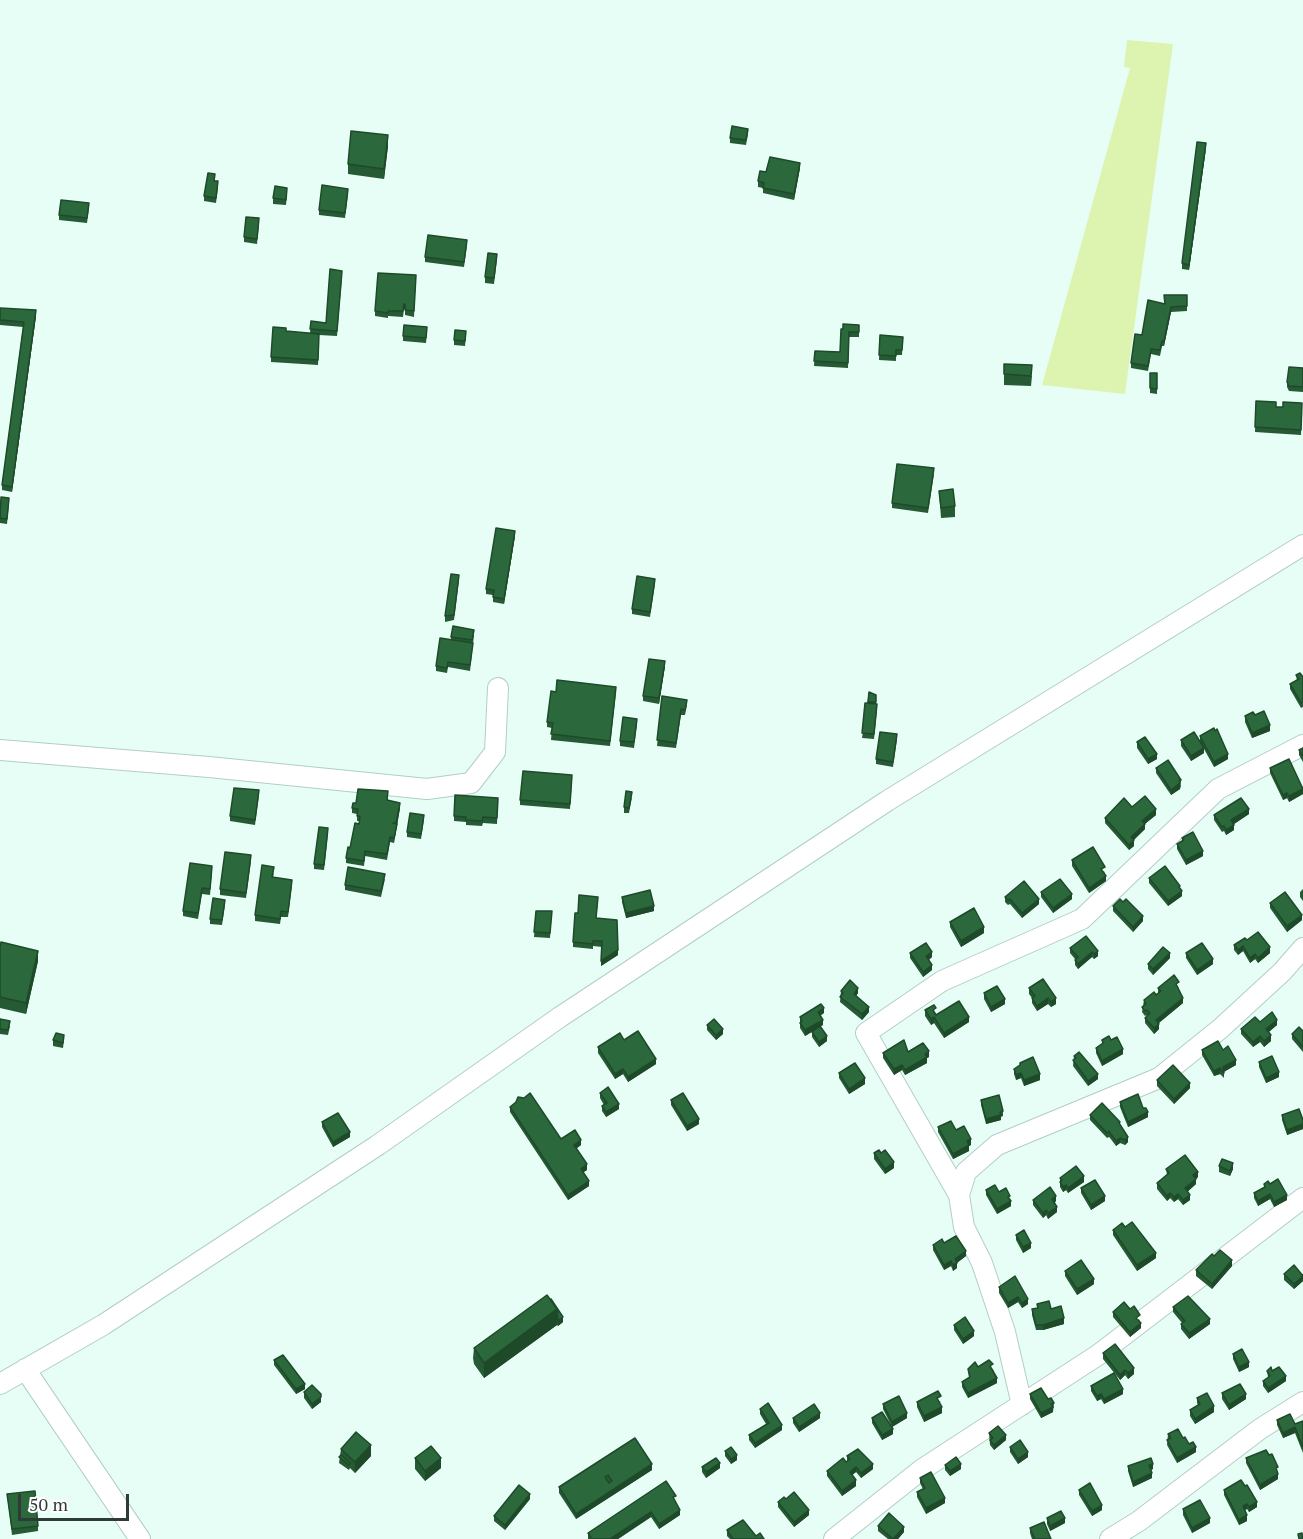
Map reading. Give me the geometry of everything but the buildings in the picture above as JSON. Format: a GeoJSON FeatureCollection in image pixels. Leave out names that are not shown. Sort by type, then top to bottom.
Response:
{"type":"FeatureCollection","features":[{"type":"Feature","properties":{"kind":"street"},"geometry":{"type":"LineString","coordinates":[[0,1384],[103,1325],[368,1151],[560,1017],[887,801],[1303,545]]}},
{"type":"Feature","properties":{"kind":"street"},"geometry":{"type":"LineString","coordinates":[[0,750],[208,767],[427,789],[471,783],[495,752],[498,687]]}},
{"type":"Feature","properties":{"kind":"street"},"geometry":{"type":"LineString","coordinates":[[1022,1405],[1005,1332],[982,1263],[964,1227],[959,1195],[866,1033],[942,981],[1082,919],[1218,789],[1303,745]]}},
{"type":"Feature","properties":{"kind":"street"},"geometry":{"type":"LineString","coordinates":[[959,1195],[966,1172],[997,1145],[1159,1078],[1229,1021],[1282,972],[1303,948]]}},
{"type":"Feature","properties":{"kind":"street"},"geometry":{"type":"LineString","coordinates":[[834,1539],[921,1470],[1098,1355],[1303,1198]]}},
{"type":"Feature","properties":{"kind":"street"},"geometry":{"type":"LineString","coordinates":[[25,1369],[140,1539]]}},
{"type":"Feature","properties":{"kind":"street"},"geometry":{"type":"LineString","coordinates":[[1110,1539],[1139,1521],[1260,1429],[1303,1402]]}},
{"type":"Feature","properties":{"kind":"green space"},"geometry":{"type":"Polygon","coordinates":[[[1127,40],[1173,44],[1125,394],[1042,385],[1130,68],[1124,67],[1127,40]]]}}]}
